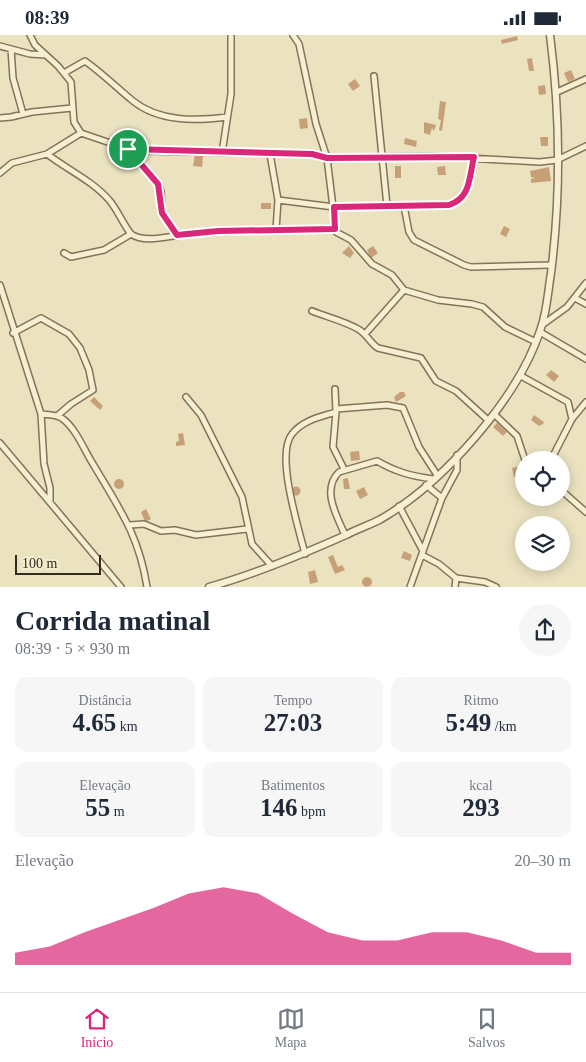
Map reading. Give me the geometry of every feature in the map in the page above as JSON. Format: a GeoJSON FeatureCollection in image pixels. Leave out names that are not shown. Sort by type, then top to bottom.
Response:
{"type":"FeatureCollection","features":[{"type":"Feature","properties":{"kind":"street"},"geometry":{"type":"LineString","coordinates":[[30,35],[35,45],[64,73],[71,83],[74,122],[81,133],[128,149],[312,154],[327,158],[474,157],[501,161],[540,162],[557,160],[585,147]]}},
{"type":"Feature","properties":{"kind":"street"},"geometry":{"type":"LineString","coordinates":[[222,153],[231,94],[231,35]]}},
{"type":"Feature","properties":{"kind":"street"},"geometry":{"type":"LineString","coordinates":[[292,35],[299,44],[316,124],[327,158],[335,229]]}},
{"type":"Feature","properties":{"kind":"street"},"geometry":{"type":"LineString","coordinates":[[208,587],[305,554],[380,519],[426,485],[457,455],[494,414],[521,376],[541,329],[556,237],[557,93],[550,35]]}},
{"type":"Feature","properties":{"kind":"street"},"geometry":{"type":"LineString","coordinates":[[0,46],[30,54],[45,55]]}},
{"type":"Feature","properties":{"kind":"street"},"geometry":{"type":"LineString","coordinates":[[11,49],[13,78],[23,114]]}},
{"type":"Feature","properties":{"kind":"street"},"geometry":{"type":"LineString","coordinates":[[64,73],[85,61],[134,103],[148,110],[178,119],[204,120],[227,117]]}},
{"type":"Feature","properties":{"kind":"street"},"geometry":{"type":"LineString","coordinates":[[374,76],[387,206]]}},
{"type":"Feature","properties":{"kind":"street"},"geometry":{"type":"LineString","coordinates":[[557,93],[586,79]]}},
{"type":"Feature","properties":{"kind":"street"},"geometry":{"type":"LineString","coordinates":[[0,117],[72,108]]}},
{"type":"Feature","properties":{"kind":"street"},"geometry":{"type":"LineString","coordinates":[[0,173],[12,163],[47,154],[81,133]]}},
{"type":"Feature","properties":{"kind":"street"},"geometry":{"type":"LineString","coordinates":[[128,149],[158,184],[162,213],[177,235]]}},
{"type":"Feature","properties":{"kind":"street"},"geometry":{"type":"LineString","coordinates":[[47,154],[71,172],[91,183],[102,193],[111,203],[131,234],[142,238],[218,231],[335,229],[351,241],[372,264],[392,275],[404,290],[432,299],[472,303],[483,307],[505,327],[536,342]]}},
{"type":"Feature","properties":{"kind":"street"},"geometry":{"type":"LineString","coordinates":[[270,154],[278,200],[276,230]]}},
{"type":"Feature","properties":{"kind":"street"},"geometry":{"type":"LineString","coordinates":[[278,200],[334,207],[449,205],[460,202],[465,195],[474,157]]}},
{"type":"Feature","properties":{"kind":"street"},"geometry":{"type":"LineString","coordinates":[[404,206],[409,232],[414,240],[464,265],[470,267],[552,265]]}},
{"type":"Feature","properties":{"kind":"street"},"geometry":{"type":"LineString","coordinates":[[64,253],[71,257],[104,250],[131,234]]}},
{"type":"Feature","properties":{"kind":"street"},"geometry":{"type":"LineString","coordinates":[[541,329],[567,307],[586,283]]}},
{"type":"Feature","properties":{"kind":"street"},"geometry":{"type":"LineString","coordinates":[[0,285],[13,333],[41,414],[44,464],[50,488],[50,502]]}},
{"type":"Feature","properties":{"kind":"street"},"geometry":{"type":"LineString","coordinates":[[366,333],[404,290]]}},
{"type":"Feature","properties":{"kind":"street"},"geometry":{"type":"LineString","coordinates":[[575,298],[586,304]]}},
{"type":"Feature","properties":{"kind":"street"},"geometry":{"type":"LineString","coordinates":[[312,311],[366,333],[372,344],[378,348],[421,358],[436,381],[456,391],[488,421]]}},
{"type":"Feature","properties":{"kind":"street"},"geometry":{"type":"LineString","coordinates":[[13,333],[38,319],[45,318],[68,334],[80,348],[89,370],[92,391],[71,404],[58,416]]}},
{"type":"Feature","properties":{"kind":"street"},"geometry":{"type":"LineString","coordinates":[[541,329],[586,359]]}},
{"type":"Feature","properties":{"kind":"street"},"geometry":{"type":"LineString","coordinates":[[521,376],[568,402],[572,419]]}},
{"type":"Feature","properties":{"kind":"street"},"geometry":{"type":"LineString","coordinates":[[335,389],[336,411],[333,447],[344,469]]}},
{"type":"Feature","properties":{"kind":"street"},"geometry":{"type":"LineString","coordinates":[[186,397],[201,415],[242,497],[252,544],[272,566]]}},
{"type":"Feature","properties":{"kind":"street"},"geometry":{"type":"LineString","coordinates":[[556,451],[572,419],[586,402]]}},
{"type":"Feature","properties":{"kind":"street"},"geometry":{"type":"LineString","coordinates":[[305,554],[286,477],[288,439],[293,432],[310,419],[336,411],[387,405],[403,408],[419,447],[435,477]]}},
{"type":"Feature","properties":{"kind":"street"},"geometry":{"type":"LineString","coordinates":[[41,414],[58,416],[73,430],[130,525],[138,546],[147,587]]}},
{"type":"Feature","properties":{"kind":"street"},"geometry":{"type":"LineString","coordinates":[[494,414],[517,435],[522,451]]}},
{"type":"Feature","properties":{"kind":"street"},"geometry":{"type":"LineString","coordinates":[[0,443],[121,587]]}},
{"type":"Feature","properties":{"kind":"street"},"geometry":{"type":"LineString","coordinates":[[410,587],[432,522],[457,470],[457,455]]}},
{"type":"Feature","properties":{"kind":"street"},"geometry":{"type":"LineString","coordinates":[[345,535],[330,497],[332,482],[335,476],[344,469],[377,461],[392,471],[407,476],[435,477]]}},
{"type":"Feature","properties":{"kind":"street"},"geometry":{"type":"LineString","coordinates":[[426,485],[442,498]]}},
{"type":"Feature","properties":{"kind":"street"},"geometry":{"type":"LineString","coordinates":[[570,499],[586,512]]}},
{"type":"Feature","properties":{"kind":"street"},"geometry":{"type":"LineString","coordinates":[[399,506],[422,554],[439,564],[456,578],[485,582],[496,587]]}},
{"type":"Feature","properties":{"kind":"street"},"geometry":{"type":"LineString","coordinates":[[130,525],[144,524],[161,531],[175,530],[196,535],[248,529]]}},
{"type":"Feature","properties":{"kind":"street"},"geometry":{"type":"LineString","coordinates":[[455,587],[456,578]]}},
{"type":"Feature","properties":{"kind":"building"},"geometry":{"type":"Polygon","coordinates":[[[517,36],[518,40],[502,44],[501,40],[517,36]]]}},
{"type":"Feature","properties":{"kind":"building"},"geometry":{"type":"Polygon","coordinates":[[[532,58],[534,71],[529,71],[527,59],[532,58]]]}},
{"type":"Feature","properties":{"kind":"building"},"geometry":{"type":"Polygon","coordinates":[[[571,70],[575,79],[568,82],[564,73],[571,70]]]}},
{"type":"Feature","properties":{"kind":"building"},"geometry":{"type":"Polygon","coordinates":[[[355,79],[360,86],[353,91],[348,84],[355,79]]]}},
{"type":"Feature","properties":{"kind":"building"},"geometry":{"type":"Polygon","coordinates":[[[545,85],[546,94],[539,95],[538,86],[545,85]]]}},
{"type":"Feature","properties":{"kind":"building"},"geometry":{"type":"Polygon","coordinates":[[[440,101],[446,102],[442,131],[439,130],[441,120],[438,119],[440,101]]]}},
{"type":"Feature","properties":{"kind":"building"},"geometry":{"type":"Polygon","coordinates":[[[307,118],[308,128],[300,129],[299,119],[307,118]]]}},
{"type":"Feature","properties":{"kind":"building"},"geometry":{"type":"Polygon","coordinates":[[[424,122],[436,125],[434,131],[432,128],[430,135],[424,133],[424,122]]]}},
{"type":"Feature","properties":{"kind":"building"},"geometry":{"type":"Polygon","coordinates":[[[540,137],[548,137],[548,146],[541,146],[540,137]]]}},
{"type":"Feature","properties":{"kind":"building"},"geometry":{"type":"Polygon","coordinates":[[[405,138],[417,141],[416,147],[404,144],[405,138]]]}},
{"type":"Feature","properties":{"kind":"building"},"geometry":{"type":"Polygon","coordinates":[[[195,154],[203,156],[202,167],[193,166],[195,154]]]}},
{"type":"Feature","properties":{"kind":"building"},"geometry":{"type":"Polygon","coordinates":[[[395,166],[401,166],[401,178],[395,178],[395,166]]]}},
{"type":"Feature","properties":{"kind":"building"},"geometry":{"type":"Polygon","coordinates":[[[445,166],[446,175],[438,175],[437,167],[445,166]]]}},
{"type":"Feature","properties":{"kind":"building"},"geometry":{"type":"Polygon","coordinates":[[[549,167],[551,181],[531,183],[531,179],[535,178],[531,177],[530,171],[549,167]]]}},
{"type":"Feature","properties":{"kind":"building"},"geometry":{"type":"Polygon","coordinates":[[[261,203],[271,203],[271,209],[261,209],[261,203]]]}},
{"type":"Feature","properties":{"kind":"building"},"geometry":{"type":"Polygon","coordinates":[[[504,226],[510,229],[506,237],[500,234],[504,226]]]}},
{"type":"Feature","properties":{"kind":"building"},"geometry":{"type":"Polygon","coordinates":[[[349,246],[354,253],[350,258],[342,253],[349,246]]]}},
{"type":"Feature","properties":{"kind":"building"},"geometry":{"type":"Polygon","coordinates":[[[373,246],[378,253],[371,258],[367,250],[373,246]]]}},
{"type":"Feature","properties":{"kind":"building"},"geometry":{"type":"Polygon","coordinates":[[[551,370],[559,376],[554,382],[546,375],[551,370]]]}},
{"type":"Feature","properties":{"kind":"building"},"geometry":{"type":"Polygon","coordinates":[[[400,392],[404,392],[406,396],[396,402],[394,397],[400,392]]]}},
{"type":"Feature","properties":{"kind":"building"},"geometry":{"type":"Polygon","coordinates":[[[94,397],[103,406],[100,410],[90,401],[94,397]]]}},
{"type":"Feature","properties":{"kind":"building"},"geometry":{"type":"Polygon","coordinates":[[[534,415],[544,422],[543,424],[539,426],[531,420],[534,415]]]}},
{"type":"Feature","properties":{"kind":"building"},"geometry":{"type":"Polygon","coordinates":[[[497,423],[507,432],[503,436],[493,427],[497,423]]]}},
{"type":"Feature","properties":{"kind":"building"},"geometry":{"type":"Polygon","coordinates":[[[183,433],[185,445],[176,446],[176,442],[179,441],[178,434],[183,433]]]}},
{"type":"Feature","properties":{"kind":"building"},"geometry":{"type":"Polygon","coordinates":[[[359,451],[360,460],[351,461],[350,452],[359,451]]]}},
{"type":"Feature","properties":{"kind":"building"},"geometry":{"type":"Polygon","coordinates":[[[515,467],[515,477],[514,477],[512,468],[515,467]]]}},
{"type":"Feature","properties":{"kind":"building"},"geometry":{"type":"Polygon","coordinates":[[[348,478],[350,489],[344,489],[343,479],[348,478]]]}},
{"type":"Feature","properties":{"kind":"building"},"geometry":{"type":"Polygon","coordinates":[[[117,479],[121,479],[124,484],[123,488],[117,489],[114,486],[114,482],[117,479]]]}},
{"type":"Feature","properties":{"kind":"building"},"geometry":{"type":"Polygon","coordinates":[[[296,486],[301,491],[296,496],[291,491],[296,486]]]}},
{"type":"Feature","properties":{"kind":"building"},"geometry":{"type":"Polygon","coordinates":[[[364,487],[368,495],[360,499],[356,491],[364,487]]]}},
{"type":"Feature","properties":{"kind":"building"},"geometry":{"type":"Polygon","coordinates":[[[146,509],[151,519],[145,522],[141,512],[146,509]]]}},
{"type":"Feature","properties":{"kind":"building"},"geometry":{"type":"Polygon","coordinates":[[[404,551],[412,555],[410,561],[401,558],[404,551]]]}},
{"type":"Feature","properties":{"kind":"building"},"geometry":{"type":"Polygon","coordinates":[[[333,555],[338,567],[342,565],[345,570],[335,574],[328,557],[333,555]]]}},
{"type":"Feature","properties":{"kind":"building"},"geometry":{"type":"Polygon","coordinates":[[[315,570],[318,582],[310,584],[308,572],[315,570]]]}},
{"type":"Feature","properties":{"kind":"building"},"geometry":{"type":"Polygon","coordinates":[[[365,577],[369,577],[372,582],[371,586],[365,587],[362,584],[362,580],[365,577]]]}},
{"type":"Feature","properties":{"kind":"route"},"geometry":{"type":"LineString","coordinates":[[128,149],[142,151],[312,154],[327,158],[474,157],[465,195],[460,202],[449,205],[334,207],[335,229],[218,231],[177,235],[162,213],[160,187],[128,149]]}}]}
